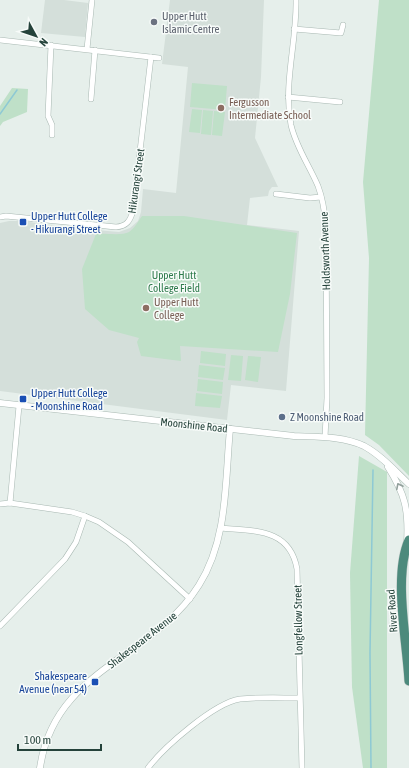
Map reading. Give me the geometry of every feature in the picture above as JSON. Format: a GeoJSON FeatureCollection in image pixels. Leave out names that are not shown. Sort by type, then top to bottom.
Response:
{"type":"FeatureCollection","features":[{"type":"Feature","properties":{"kind":"highway","name":"River Road"},"geometry":{"type":"LineString","coordinates":[[408,542],[404,557],[402,584],[409,681]]}},
{"type":"Feature","properties":{"kind":"street"},"geometry":{"type":"LineString","coordinates":[[87,49],[92,0]]}},
{"type":"Feature","properties":{"kind":"street","name":"Holdsworth Avenue"},"geometry":{"type":"LineString","coordinates":[[296,0],[289,72],[288,97],[291,125],[295,140],[321,197],[326,228],[327,398],[325,437]]}},
{"type":"Feature","properties":{"kind":"street"},"geometry":{"type":"LineString","coordinates":[[294,29],[341,33],[343,25]]}},
{"type":"Feature","properties":{"kind":"street"},"geometry":{"type":"LineString","coordinates":[[0,40],[159,58]]}},
{"type":"Feature","properties":{"kind":"street"},"geometry":{"type":"LineString","coordinates":[[51,45],[48,116],[52,125],[52,135]]}},
{"type":"Feature","properties":{"kind":"street"},"geometry":{"type":"LineString","coordinates":[[91,99],[95,50]]}},
{"type":"Feature","properties":{"kind":"street","name":"Hikurangi Street"},"geometry":{"type":"LineString","coordinates":[[0,217],[6,216],[116,227],[126,224],[131,219],[151,57]]}},
{"type":"Feature","properties":{"kind":"street"},"geometry":{"type":"LineString","coordinates":[[288,97],[340,102]]}},
{"type":"Feature","properties":{"kind":"street"},"geometry":{"type":"LineString","coordinates":[[276,194],[310,198],[321,197]]}},
{"type":"Feature","properties":{"kind":"street","name":"Moonshine Road"},"geometry":{"type":"LineString","coordinates":[[0,403],[294,436],[325,437],[347,441],[359,444],[370,450],[384,460],[409,484]]}},
{"type":"Feature","properties":{"kind":"street"},"geometry":{"type":"LineString","coordinates":[[10,504],[19,406]]}},
{"type":"Feature","properties":{"kind":"street","name":"Shakespeare Avenue"},"geometry":{"type":"LineString","coordinates":[[40,768],[45,745],[52,728],[64,707],[92,678],[172,619],[190,599],[208,570],[218,543],[221,528],[230,429]]}},
{"type":"Feature","properties":{"kind":"street","name":"Moonshine Road"},"geometry":{"type":"LineString","coordinates":[[384,460],[399,485],[406,504],[409,527],[408,542]]}},
{"type":"Feature","properties":{"kind":"street"},"geometry":{"type":"LineString","coordinates":[[0,504],[72,512],[99,522],[128,542],[190,599]]}},
{"type":"Feature","properties":{"kind":"street"},"geometry":{"type":"LineString","coordinates":[[0,626],[65,559],[76,542],[85,516]]}},
{"type":"Feature","properties":{"kind":"street","name":"Longfellow Street"},"geometry":{"type":"LineString","coordinates":[[221,528],[272,534],[287,545],[295,560],[297,569],[299,698],[302,768]]}},
{"type":"Feature","properties":{"kind":"street"},"geometry":{"type":"LineString","coordinates":[[148,768],[167,746],[215,709],[240,699],[299,698]]}},
{"type":"Feature","properties":{"kind":"shaded area"},"geometry":{"type":"Polygon","coordinates":[[[45,0],[64,0],[88,3],[85,37],[41,33],[45,0]]]}},
{"type":"Feature","properties":{"kind":"shaded area","name":"Upper Hutt College"},"geometry":{"type":"Polygon","coordinates":[[[170,0],[264,0],[261,77],[255,138],[278,187],[272,187],[268,196],[250,198],[247,225],[299,231],[286,391],[231,385],[227,420],[0,391],[0,223],[22,221],[73,228],[119,232],[130,228],[138,221],[141,212],[143,189],[176,193],[188,67],[162,64],[170,0]]]}},
{"type":"Feature","properties":{"kind":"green space"},"geometry":{"type":"Polygon","coordinates":[[[379,0],[409,0],[409,476],[379,445],[365,435],[369,258],[363,182],[379,0]]]}},
{"type":"Feature","properties":{"kind":"green space"},"geometry":{"type":"Polygon","coordinates":[[[192,83],[227,86],[225,110],[190,107],[192,83]]]}},
{"type":"Feature","properties":{"kind":"green space"},"geometry":{"type":"Polygon","coordinates":[[[12,88],[28,89],[27,112],[3,122],[0,126],[0,106],[12,88]]]}},
{"type":"Feature","properties":{"kind":"green space"},"geometry":{"type":"Polygon","coordinates":[[[192,109],[202,110],[200,133],[189,132],[192,109]]]}},
{"type":"Feature","properties":{"kind":"green space"},"geometry":{"type":"Polygon","coordinates":[[[203,110],[213,111],[211,135],[201,134],[203,110]]]}},
{"type":"Feature","properties":{"kind":"green space"},"geometry":{"type":"Polygon","coordinates":[[[214,111],[225,112],[222,136],[212,135],[214,111]]]}},
{"type":"Feature","properties":{"kind":"green space","name":"Upper Hutt College Field"},"geometry":{"type":"Polygon","coordinates":[[[142,216],[184,216],[297,233],[290,294],[278,352],[180,346],[181,361],[141,356],[137,342],[139,338],[109,330],[85,309],[82,269],[96,234],[118,234],[129,232],[135,227],[142,216]]]}},
{"type":"Feature","properties":{"kind":"green space"},"geometry":{"type":"Polygon","coordinates":[[[201,351],[226,354],[225,366],[200,363],[201,351]]]}},
{"type":"Feature","properties":{"kind":"green space"},"geometry":{"type":"Polygon","coordinates":[[[231,355],[243,356],[241,381],[228,380],[231,355]]]}},
{"type":"Feature","properties":{"kind":"green space"},"geometry":{"type":"Polygon","coordinates":[[[248,356],[261,357],[258,382],[245,380],[248,356]]]}},
{"type":"Feature","properties":{"kind":"green space"},"geometry":{"type":"Polygon","coordinates":[[[199,365],[225,368],[223,380],[198,377],[199,365]]]}},
{"type":"Feature","properties":{"kind":"green space"},"geometry":{"type":"Polygon","coordinates":[[[198,379],[223,382],[222,394],[197,391],[198,379]]]}},
{"type":"Feature","properties":{"kind":"green space"},"geometry":{"type":"Polygon","coordinates":[[[196,393],[222,396],[220,408],[195,406],[196,393]]]}},
{"type":"Feature","properties":{"kind":"green space"},"geometry":{"type":"Polygon","coordinates":[[[359,456],[387,472],[387,768],[363,768],[352,687],[350,573],[359,456]]]}},
{"type":"Feature","properties":{"kind":"waterway"},"geometry":{"type":"LineString","coordinates":[[0,114],[17,90]]}},
{"type":"Feature","properties":{"kind":"waterway"},"geometry":{"type":"LineString","coordinates":[[371,768],[370,653],[373,470]]}},
{"type":"Feature","properties":{"kind":"place","name":"Upper Hutt Islamic Centre"},"geometry":{"type":"Point","coordinates":[154,22]}},
{"type":"Feature","properties":{"kind":"place","name":"Fergusson Intermediate School"},"geometry":{"type":"Point","coordinates":[221,108]}},
{"type":"Feature","properties":{"kind":"place","name":"Upper Hutt College - Hikurangi Street"},"geometry":{"type":"Point","coordinates":[23,222]}},
{"type":"Feature","properties":{"kind":"place","name":"Upper Hutt College"},"geometry":{"type":"Point","coordinates":[146,308]}},
{"type":"Feature","properties":{"kind":"place","name":"Upper Hutt College - Moonshine Road"},"geometry":{"type":"Point","coordinates":[23,399]}},
{"type":"Feature","properties":{"kind":"place","name":"Z Moonshine Road"},"geometry":{"type":"Point","coordinates":[282,417]}},
{"type":"Feature","properties":{"kind":"place","name":"Shakespeare Avenue (near 54)"},"geometry":{"type":"Point","coordinates":[95,682]}}]}
